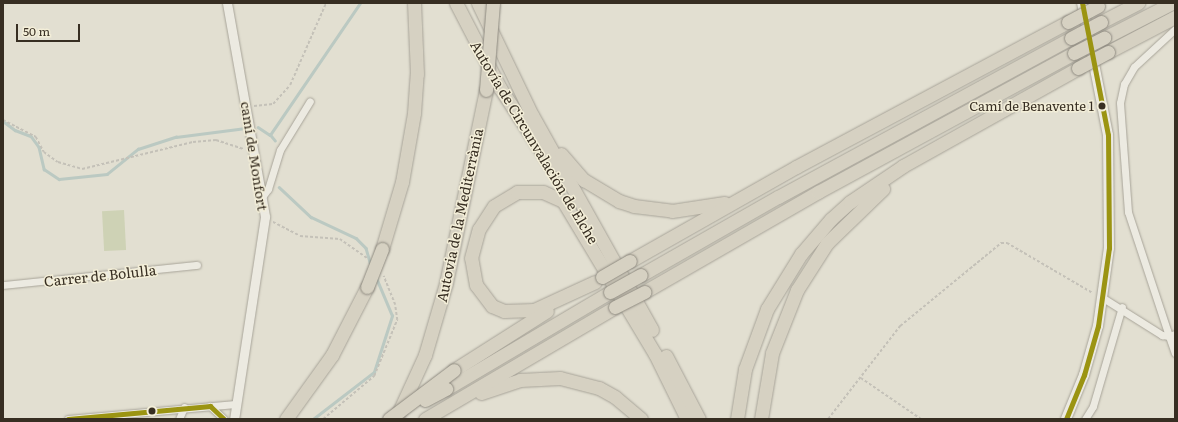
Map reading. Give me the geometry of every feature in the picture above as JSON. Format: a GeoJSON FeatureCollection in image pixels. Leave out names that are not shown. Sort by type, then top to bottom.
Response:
{"type":"FeatureCollection","features":[{"type":"Feature","properties":{"kind":"highway"},"geometry":{"type":"LineString","coordinates":[[286,419],[332,355],[367,287],[382,249],[402,182],[414,113],[417,74],[414,3]]}},
{"type":"Feature","properties":{"kind":"highway","name":"Autovía de Circunvalación de Elche"},"geometry":{"type":"LineString","coordinates":[[456,3],[500,88],[592,235],[605,283]]}},
{"type":"Feature","properties":{"kind":"highway","name":"Autovía de Circunvalación de Elche"},"geometry":{"type":"LineString","coordinates":[[478,3],[532,115]]}},
{"type":"Feature","properties":{"kind":"highway","name":"Autovia de la Mediterrània"},"geometry":{"type":"LineString","coordinates":[[395,419],[425,355],[446,283],[486,90],[492,3]]}},
{"type":"Feature","properties":{"kind":"highway"},"geometry":{"type":"LineString","coordinates":[[687,419],[655,354],[605,283],[572,213],[554,196],[543,192],[517,192],[494,206],[478,229],[471,258],[474,281],[485,299],[504,311],[534,310],[605,283],[641,276],[778,196],[1138,3]]}},
{"type":"Feature","properties":{"kind":"highway"},"geometry":{"type":"LineString","coordinates":[[427,418],[615,307],[644,292],[818,192],[1074,53],[1172,3]]}},
{"type":"Feature","properties":{"kind":"highway"},"geometry":{"type":"LineString","coordinates":[[390,419],[446,389],[605,283],[630,261],[744,196],[1101,5]]}},
{"type":"Feature","properties":{"kind":"highway"},"geometry":{"type":"LineString","coordinates":[[737,419],[753,343],[767,309],[801,254],[850,202],[924,157],[1078,68],[1175,17]]}},
{"type":"Feature","properties":{"kind":"highway"},"geometry":{"type":"LineString","coordinates":[[532,115],[572,169],[619,201],[646,209],[672,211],[711,207],[744,196]]}},
{"type":"Feature","properties":{"kind":"highway"},"geometry":{"type":"LineString","coordinates":[[532,115],[699,419]]}},
{"type":"Feature","properties":{"kind":"highway"},"geometry":{"type":"LineString","coordinates":[[761,419],[767,374],[778,333],[788,308],[816,258],[856,212],[924,157]]}},
{"type":"Feature","properties":{"kind":"highway"},"geometry":{"type":"LineString","coordinates":[[390,419],[454,370],[605,283]]}},
{"type":"Feature","properties":{"kind":"highway"},"geometry":{"type":"LineString","coordinates":[[458,399],[520,380],[560,378],[599,388],[615,397],[641,419]]}},
{"type":"Feature","properties":{"kind":"main road"},"geometry":{"type":"LineString","coordinates":[[1066,419],[1090,356],[1103,298],[1109,240],[1108,135],[1082,3]]}},
{"type":"Feature","properties":{"kind":"street","name":"camí de Monfort"},"geometry":{"type":"LineString","coordinates":[[227,3],[265,217],[235,404],[234,419]]}},
{"type":"Feature","properties":{"kind":"street"},"geometry":{"type":"LineString","coordinates":[[1175,29],[1134,67],[1124,84],[1120,103],[1128,212],[1172,335],[1175,353]]}},
{"type":"Feature","properties":{"kind":"street"},"geometry":{"type":"LineString","coordinates":[[262,197],[268,189],[280,150],[310,101]]}},
{"type":"Feature","properties":{"kind":"street","name":"Carrer de Bolulla"},"geometry":{"type":"LineString","coordinates":[[3,285],[197,265]]}},
{"type":"Feature","properties":{"kind":"street"},"geometry":{"type":"LineString","coordinates":[[1103,298],[1122,307],[1162,335],[1172,335]]}},
{"type":"Feature","properties":{"kind":"street"},"geometry":{"type":"LineString","coordinates":[[1085,419],[1093,406],[1122,307]]}},
{"type":"Feature","properties":{"kind":"street"},"geometry":{"type":"LineString","coordinates":[[68,419],[184,407],[235,404]]}},
{"type":"Feature","properties":{"kind":"street"},"geometry":{"type":"LineString","coordinates":[[210,406],[224,419]]}},
{"type":"Feature","properties":{"kind":"street"},"geometry":{"type":"LineString","coordinates":[[179,419],[184,407]]}},
{"type":"Feature","properties":{"kind":"path"},"geometry":{"type":"LineString","coordinates":[[246,105],[261,107],[273,104],[290,85],[326,3]]}},
{"type":"Feature","properties":{"kind":"path"},"geometry":{"type":"LineString","coordinates":[[3,120],[36,137],[44,152],[58,162],[82,168],[193,142],[216,140],[243,148],[256,162]]}},
{"type":"Feature","properties":{"kind":"path"},"geometry":{"type":"LineString","coordinates":[[828,419],[900,326],[1001,243],[1007,243],[1083,289],[1103,298]]}},
{"type":"Feature","properties":{"kind":"path"},"geometry":{"type":"LineString","coordinates":[[861,378],[921,419]]}},
{"type":"Feature","properties":{"kind":"green space"},"geometry":{"type":"Polygon","coordinates":[[[124,210],[126,250],[104,251],[102,211],[124,210]]]}},
{"type":"Feature","properties":{"kind":"waterway"},"geometry":{"type":"LineString","coordinates":[[275,141],[270,135],[360,3]]}},
{"type":"Feature","properties":{"kind":"waterway"},"geometry":{"type":"LineString","coordinates":[[3,121],[15,130],[31,136],[39,147],[44,169],[59,179],[107,174],[138,149],[176,137],[245,128]]}},
{"type":"Feature","properties":{"kind":"waterway"},"geometry":{"type":"LineString","coordinates":[[258,127],[270,135]]}},
{"type":"Feature","properties":{"kind":"waterway"},"geometry":{"type":"LineString","coordinates":[[279,187],[311,217],[356,238],[366,248],[371,266]]}},
{"type":"Feature","properties":{"kind":"waterway"},"geometry":{"type":"LineString","coordinates":[[313,419],[374,372],[392,316],[376,278]]}},
{"type":"Feature","properties":{"kind":"transit line"},"geometry":{"type":"LineString","coordinates":[[1066,419],[1084,375],[1098,326],[1109,248],[1108,135],[1082,3]]}},
{"type":"Feature","properties":{"kind":"transit line"},"geometry":{"type":"LineString","coordinates":[[68,419],[210,406],[224,419]]}},
{"type":"Feature","properties":{"kind":"place","name":"Camí de Benavente 1"},"geometry":{"type":"Point","coordinates":[1102,106]}}]}
